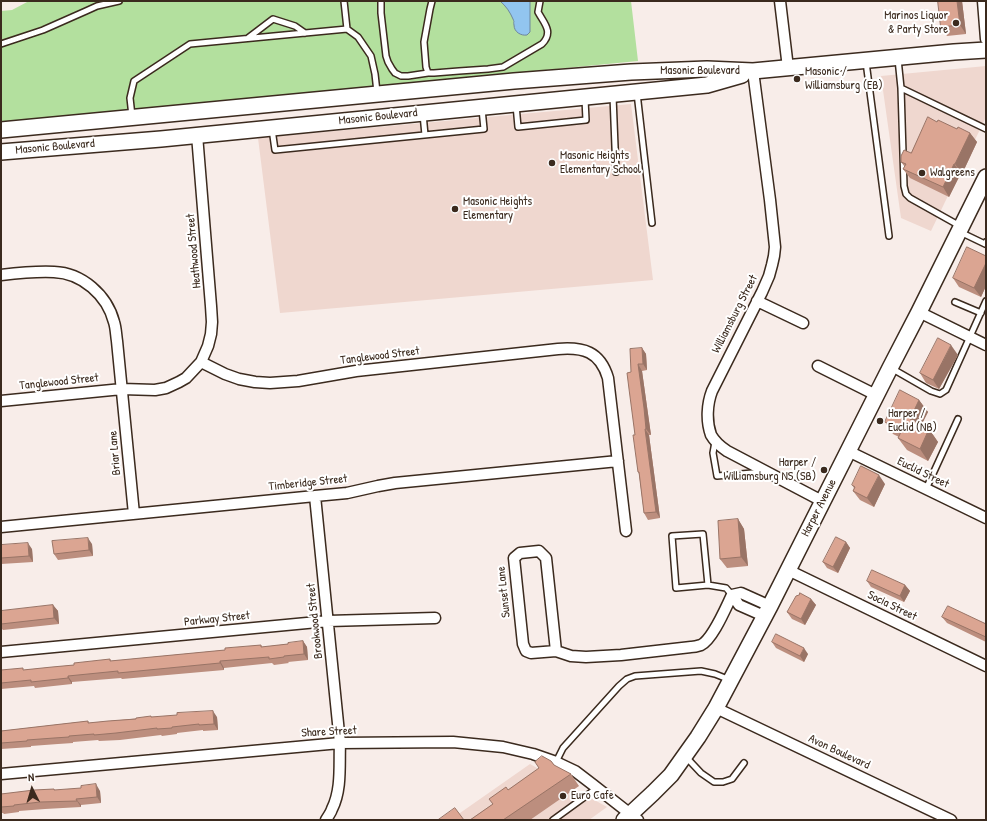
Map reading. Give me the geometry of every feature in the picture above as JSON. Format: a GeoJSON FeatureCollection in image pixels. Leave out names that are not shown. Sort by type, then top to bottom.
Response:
{"type":"FeatureCollection","features":[{"type":"Feature","properties":{"kind":"main road","name":"Masonic Boulevard"},"geometry":{"type":"LineString","coordinates":[[1,130],[564,77],[631,72],[707,69],[753,71],[986,50]]}},
{"type":"Feature","properties":{"kind":"main road","name":"Masonic Boulevard"},"geometry":{"type":"LineString","coordinates":[[1,152],[272,128],[707,85],[753,71]]}},
{"type":"Feature","properties":{"kind":"main road"},"geometry":{"type":"LineString","coordinates":[[631,72],[637,80],[637,92]]}},
{"type":"Feature","properties":{"kind":"main road"},"geometry":{"type":"LineString","coordinates":[[564,77],[580,87],[585,97]]}},
{"type":"Feature","properties":{"kind":"main road"},"geometry":{"type":"LineString","coordinates":[[516,104],[517,95],[522,87],[536,80]]}},
{"type":"Feature","properties":{"kind":"main road"},"geometry":{"type":"LineString","coordinates":[[290,126],[324,116],[368,111],[375,107],[378,95]]}},
{"type":"Feature","properties":{"kind":"main road"},"geometry":{"type":"LineString","coordinates":[[198,135],[204,125],[242,121],[244,115],[236,107]]}},
{"type":"Feature","properties":{"kind":"main road"},"geometry":{"type":"LineString","coordinates":[[32,149],[26,144],[28,136],[31,134],[54,132],[81,123]]}},
{"type":"Feature","properties":{"kind":"main road","name":"Harper Avenue"},"geometry":{"type":"LineString","coordinates":[[631,818],[685,756],[716,708],[920,312],[986,177]]}},
{"type":"Feature","properties":{"kind":"street"},"geometry":{"type":"LineString","coordinates":[[780,1],[788,68]]}},
{"type":"Feature","properties":{"kind":"street"},"geometry":{"type":"LineString","coordinates":[[983,1],[986,39]]}},
{"type":"Feature","properties":{"kind":"street","name":"Williamsburg Street"},"geometry":{"type":"LineString","coordinates":[[715,441],[709,427],[709,398],[757,301],[771,270],[774,256],[770,200],[753,71]]}},
{"type":"Feature","properties":{"kind":"street","name":"Heathwood Street"},"geometry":{"type":"LineString","coordinates":[[198,135],[212,306],[211,334],[208,346],[201,362]]}},
{"type":"Feature","properties":{"kind":"street","name":"Briar Lane"},"geometry":{"type":"LineString","coordinates":[[1,275],[38,272],[69,274],[81,280],[94,290],[104,301],[114,323],[134,514]]}},
{"type":"Feature","properties":{"kind":"street"},"geometry":{"type":"LineString","coordinates":[[757,301],[803,323]]}},
{"type":"Feature","properties":{"kind":"street"},"geometry":{"type":"LineString","coordinates":[[920,312],[986,345]]}},
{"type":"Feature","properties":{"kind":"street","name":"Tanglewood Street"},"geometry":{"type":"LineString","coordinates":[[1,401],[122,389],[155,390],[166,388],[186,378],[201,362],[239,379],[270,383],[298,381],[356,371],[568,348],[582,350],[591,354],[602,363],[608,378],[626,531]]}},
{"type":"Feature","properties":{"kind":"street"},"geometry":{"type":"LineString","coordinates":[[818,366],[876,395]]}},
{"type":"Feature","properties":{"kind":"street"},"geometry":{"type":"LineString","coordinates":[[715,441],[727,451],[822,501]]}},
{"type":"Feature","properties":{"kind":"street","name":"Euclid Street"},"geometry":{"type":"LineString","coordinates":[[848,451],[986,518]]}},
{"type":"Feature","properties":{"kind":"street","name":"Timberidge Street"},"geometry":{"type":"LineString","coordinates":[[1,526],[347,493],[396,483],[618,461]]}},
{"type":"Feature","properties":{"kind":"street","name":"Brookwood Street"},"geometry":{"type":"LineString","coordinates":[[315,496],[340,743],[339,781],[336,797],[326,820]]}},
{"type":"Feature","properties":{"kind":"street","name":"Sunset Lane"},"geometry":{"type":"LineString","coordinates":[[556,652],[546,558],[539,552],[520,553],[514,558],[523,644],[526,650],[531,654],[556,652],[571,656],[586,657],[629,654],[701,645],[708,639],[713,631],[732,595]]}},
{"type":"Feature","properties":{"kind":"street","name":"Socia Street"},"geometry":{"type":"LineString","coordinates":[[788,570],[986,666]]}},
{"type":"Feature","properties":{"kind":"street"},"geometry":{"type":"LineString","coordinates":[[732,595],[739,605],[767,611]]}},
{"type":"Feature","properties":{"kind":"street","name":"Parkway Street"},"geometry":{"type":"LineString","coordinates":[[1,652],[328,621],[435,618]]}},
{"type":"Feature","properties":{"kind":"street","name":"Avon Boulevard"},"geometry":{"type":"LineString","coordinates":[[716,708],[951,820]]}},
{"type":"Feature","properties":{"kind":"street","name":"Share Street"},"geometry":{"type":"LineString","coordinates":[[1,774],[340,743],[453,742],[503,747],[533,754],[556,762],[575,771],[631,818]]}},
{"type":"Feature","properties":{"kind":"lane"},"geometry":{"type":"LineString","coordinates":[[1,44],[43,30],[92,8],[119,1]]}},
{"type":"Feature","properties":{"kind":"lane"},"geometry":{"type":"LineString","coordinates":[[344,1],[347,29]]}},
{"type":"Feature","properties":{"kind":"lane"},"geometry":{"type":"LineString","coordinates":[[381,1],[384,40],[388,62],[395,73],[401,76],[503,67],[542,44],[545,40],[548,32],[547,27],[538,12],[540,1]]}},
{"type":"Feature","properties":{"kind":"lane"},"geometry":{"type":"LineString","coordinates":[[428,73],[426,67],[424,42],[432,1]]}},
{"type":"Feature","properties":{"kind":"lane"},"geometry":{"type":"LineString","coordinates":[[247,39],[273,19],[295,26],[305,33]]}},
{"type":"Feature","properties":{"kind":"lane"},"geometry":{"type":"LineString","coordinates":[[132,118],[130,98],[134,82],[190,44],[347,29],[358,37],[371,56],[378,95]]}},
{"type":"Feature","properties":{"kind":"lane"},"geometry":{"type":"LineString","coordinates":[[898,58],[902,88],[904,186],[906,194],[910,198],[986,244]]}},
{"type":"Feature","properties":{"kind":"lane"},"geometry":{"type":"LineString","coordinates":[[865,61],[888,236]]}},
{"type":"Feature","properties":{"kind":"lane"},"geometry":{"type":"LineString","coordinates":[[902,88],[986,129]]}},
{"type":"Feature","properties":{"kind":"lane"},"geometry":{"type":"LineString","coordinates":[[637,92],[652,223]]}},
{"type":"Feature","properties":{"kind":"lane"},"geometry":{"type":"LineString","coordinates":[[613,95],[616,172]]}},
{"type":"Feature","properties":{"kind":"lane"},"geometry":{"type":"LineString","coordinates":[[516,104],[518,127],[586,120],[585,97]]}},
{"type":"Feature","properties":{"kind":"lane"},"geometry":{"type":"LineString","coordinates":[[272,128],[275,150],[425,135],[484,129],[482,107]]}},
{"type":"Feature","properties":{"kind":"lane"},"geometry":{"type":"LineString","coordinates":[[423,113],[425,135]]}},
{"type":"Feature","properties":{"kind":"lane"},"geometry":{"type":"LineString","coordinates":[[890,368],[930,391],[940,394],[946,390],[986,301]]}},
{"type":"Feature","properties":{"kind":"lane"},"geometry":{"type":"LineString","coordinates":[[955,302],[981,313]]}},
{"type":"Feature","properties":{"kind":"lane"},"geometry":{"type":"LineString","coordinates":[[926,489],[958,419]]}},
{"type":"Feature","properties":{"kind":"lane"},"geometry":{"type":"LineString","coordinates":[[715,441],[713,453],[717,476],[767,472]]}},
{"type":"Feature","properties":{"kind":"lane"},"geometry":{"type":"LineString","coordinates":[[708,585],[703,534],[672,536],[676,588],[708,585],[726,588],[732,595]]}},
{"type":"Feature","properties":{"kind":"lane"},"geometry":{"type":"LineString","coordinates":[[556,762],[563,748],[627,679],[636,676],[702,671],[731,680]]}},
{"type":"Feature","properties":{"kind":"lane"},"geometry":{"type":"LineString","coordinates":[[685,756],[702,773],[714,782],[723,782],[732,779],[744,763]]}},
{"type":"Feature","properties":{"kind":"lane"},"geometry":{"type":"LineString","coordinates":[[553,820],[597,788]]}},
{"type":"Feature","properties":{"kind":"shaded area"},"geometry":{"type":"Polygon","coordinates":[[[986,66],[986,117],[931,231],[901,218],[881,76],[986,66]]]}},
{"type":"Feature","properties":{"kind":"shaded area","name":"Masonic Heights Elementary"},"geometry":{"type":"Polygon","coordinates":[[[631,104],[653,280],[280,313],[258,138],[631,104]]]}},
{"type":"Feature","properties":{"kind":"shaded area"},"geometry":{"type":"Polygon","coordinates":[[[530,764],[607,807],[589,820],[450,820],[530,764]]]}},
{"type":"Feature","properties":{"kind":"green space"},"geometry":{"type":"Polygon","coordinates":[[[29,1],[631,1],[638,61],[1,123],[1,11],[12,10],[29,1]]]}},
{"type":"Feature","properties":{"kind":"water"},"geometry":{"type":"Polygon","coordinates":[[[500,1],[530,1],[530,32],[527,35],[517,32],[514,27],[514,21],[511,14],[500,1]]]}},
{"type":"Feature","properties":{"kind":"building"},"geometry":{"type":"Polygon","coordinates":[[[938,1],[957,1],[960,25],[941,27],[938,1]]]}},
{"type":"Feature","properties":{"kind":"building","name":"Walgreens"},"geometry":{"type":"Polygon","coordinates":[[[928,117],[937,122],[938,120],[970,133],[943,187],[903,169],[906,164],[901,162],[901,156],[904,150],[911,153],[928,117]]]}},
{"type":"Feature","properties":{"kind":"building"},"geometry":{"type":"Polygon","coordinates":[[[967,247],[986,256],[986,263],[974,288],[953,278],[967,247]]]}},
{"type":"Feature","properties":{"kind":"building"},"geometry":{"type":"Polygon","coordinates":[[[938,338],[951,345],[933,380],[920,373],[938,338]]]}},
{"type":"Feature","properties":{"kind":"building"},"geometry":{"type":"Polygon","coordinates":[[[642,348],[643,364],[638,364],[656,512],[644,513],[633,435],[635,435],[627,373],[631,372],[630,349],[642,348]]]}},
{"type":"Feature","properties":{"kind":"building"},"geometry":{"type":"Polygon","coordinates":[[[900,390],[919,400],[910,419],[929,429],[920,449],[898,438],[902,430],[885,422],[900,390]]]}},
{"type":"Feature","properties":{"kind":"building"},"geometry":{"type":"Polygon","coordinates":[[[861,466],[879,475],[867,498],[853,491],[855,487],[852,485],[861,466]]]}},
{"type":"Feature","properties":{"kind":"building"},"geometry":{"type":"Polygon","coordinates":[[[738,519],[741,557],[720,559],[718,521],[738,519]]]}},
{"type":"Feature","properties":{"kind":"building"},"geometry":{"type":"Polygon","coordinates":[[[836,537],[846,542],[833,567],[823,562],[836,537]]]}},
{"type":"Feature","properties":{"kind":"building"},"geometry":{"type":"Polygon","coordinates":[[[88,538],[89,550],[54,554],[52,541],[88,538]]]}},
{"type":"Feature","properties":{"kind":"building"},"geometry":{"type":"Polygon","coordinates":[[[28,543],[29,556],[1,558],[1,545],[28,543]]]}},
{"type":"Feature","properties":{"kind":"building"},"geometry":{"type":"Polygon","coordinates":[[[872,570],[905,585],[900,596],[867,581],[872,570]]]}},
{"type":"Feature","properties":{"kind":"building"},"geometry":{"type":"Polygon","coordinates":[[[800,593],[811,599],[801,619],[787,612],[796,596],[800,593]]]}},
{"type":"Feature","properties":{"kind":"building"},"geometry":{"type":"Polygon","coordinates":[[[53,605],[54,618],[1,624],[1,611],[53,605]]]}},
{"type":"Feature","properties":{"kind":"building"},"geometry":{"type":"Polygon","coordinates":[[[948,606],[986,624],[986,637],[942,617],[948,606]]]}},
{"type":"Feature","properties":{"kind":"building"},"geometry":{"type":"Polygon","coordinates":[[[776,634],[804,648],[800,656],[772,642],[776,634]]]}},
{"type":"Feature","properties":{"kind":"building"},"geometry":{"type":"Polygon","coordinates":[[[303,641],[304,654],[284,657],[220,661],[220,663],[118,673],[118,671],[68,676],[68,678],[31,682],[31,680],[1,683],[1,670],[23,668],[23,670],[74,665],[74,663],[110,659],[110,661],[261,645],[261,647],[303,641]]]}},
{"type":"Feature","properties":{"kind":"building"},"geometry":{"type":"Polygon","coordinates":[[[213,711],[214,724],[199,724],[172,728],[157,728],[1,743],[1,731],[88,721],[88,723],[136,719],[151,716],[177,715],[177,713],[213,711]]]}},
{"type":"Feature","properties":{"kind":"building"},"geometry":{"type":"Polygon","coordinates":[[[542,756],[551,761],[554,765],[571,774],[503,820],[470,820],[493,804],[489,799],[506,787],[508,790],[539,768],[535,762],[542,756]]]}},
{"type":"Feature","properties":{"kind":"building"},"geometry":{"type":"Polygon","coordinates":[[[96,784],[97,797],[76,799],[77,801],[40,802],[1,807],[1,794],[34,790],[81,788],[81,786],[96,784]]]}},
{"type":"Feature","properties":{"kind":"building"},"geometry":{"type":"Polygon","coordinates":[[[455,808],[464,820],[438,820],[455,808]]]}},
{"type":"Feature","properties":{"kind":"place","name":"Marinos Liquor & Party Store"},"geometry":{"type":"Point","coordinates":[956,23]}},
{"type":"Feature","properties":{"kind":"place","name":"Masonic / Williamsburg (EB)"},"geometry":{"type":"Point","coordinates":[797,79]}},
{"type":"Feature","properties":{"kind":"place","name":"Masonic Heights Elementary School"},"geometry":{"type":"Point","coordinates":[552,163]}},
{"type":"Feature","properties":{"kind":"place","name":"Walgreens"},"geometry":{"type":"Point","coordinates":[922,173]}},
{"type":"Feature","properties":{"kind":"place","name":"Masonic Heights Elementary"},"geometry":{"type":"Point","coordinates":[455,209]}},
{"type":"Feature","properties":{"kind":"place","name":"Harper / Euclid (NB)"},"geometry":{"type":"Point","coordinates":[880,421]}},
{"type":"Feature","properties":{"kind":"place","name":"Harper / Williamsburg NS (SB)"},"geometry":{"type":"Point","coordinates":[824,470]}},
{"type":"Feature","properties":{"kind":"place","name":"Euro Cafe"},"geometry":{"type":"Point","coordinates":[563,796]}}]}
